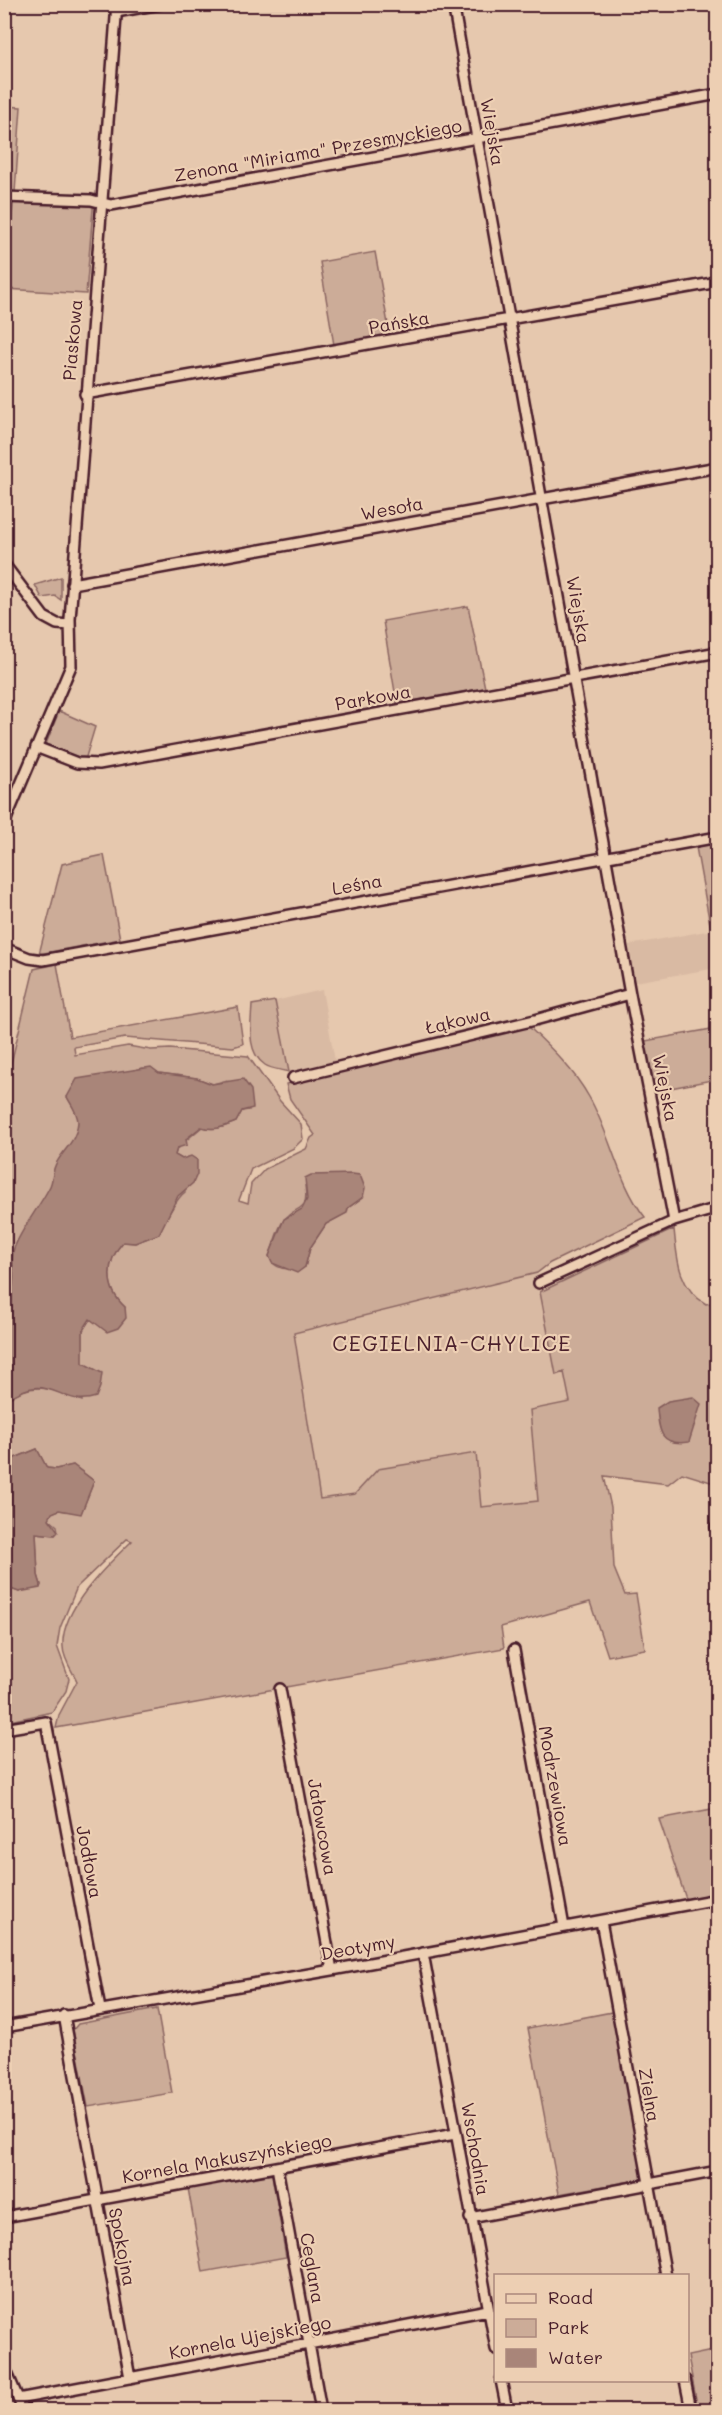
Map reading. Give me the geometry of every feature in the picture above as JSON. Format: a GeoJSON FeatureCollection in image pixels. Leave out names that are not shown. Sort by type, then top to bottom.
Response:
{"type":"FeatureCollection","features":[{"type":"Feature","properties":{"kind":"street"},"geometry":{"type":"LineString","coordinates":[[117,8],[160,4]]}},
{"type":"Feature","properties":{"kind":"street","name":"Wiejska"},"geometry":{"type":"LineString","coordinates":[[453,4],[630,994],[674,1221]]}},
{"type":"Feature","properties":{"kind":"street","name":"Piaskowa"},"geometry":{"type":"LineString","coordinates":[[4,824],[71,666],[72,584],[85,394],[117,8]]}},
{"type":"Feature","properties":{"kind":"street","name":"Zenona \"Miriama\" Przesmyckiego"},"geometry":{"type":"LineString","coordinates":[[4,197],[91,200],[111,205],[717,94]]}},
{"type":"Feature","properties":{"kind":"street","name":"Pańska"},"geometry":{"type":"LineString","coordinates":[[85,394],[508,321],[717,282]]}},
{"type":"Feature","properties":{"kind":"street","name":"Wesoła"},"geometry":{"type":"LineString","coordinates":[[72,584],[717,467]]}},
{"type":"Feature","properties":{"kind":"street"},"geometry":{"type":"LineString","coordinates":[[4,564],[44,617],[57,624],[70,625]]}},
{"type":"Feature","properties":{"kind":"street","name":"Parkowa"},"geometry":{"type":"LineString","coordinates":[[36,747],[77,763],[99,764],[717,652]]}},
{"type":"Feature","properties":{"kind":"street","name":"Leśna"},"geometry":{"type":"LineString","coordinates":[[4,948],[29,958],[43,960],[717,837]]}},
{"type":"Feature","properties":{"kind":"street","name":"Łąkowa"},"geometry":{"type":"LineString","coordinates":[[293,1078],[535,1020],[630,994]]}},
{"type":"Feature","properties":{"kind":"street"},"geometry":{"type":"LineString","coordinates":[[539,1283],[674,1221],[717,1208]]}},
{"type":"Feature","properties":{"kind":"street","name":"Modrzewiowa"},"geometry":{"type":"LineString","coordinates":[[514,1650],[564,1927]]}},
{"type":"Feature","properties":{"kind":"street","name":"Jałowcowa"},"geometry":{"type":"LineString","coordinates":[[280,1689],[332,1970]]}},
{"type":"Feature","properties":{"kind":"street","name":"Jodłowa"},"geometry":{"type":"LineString","coordinates":[[4,1729],[46,1722],[100,2008]]}},
{"type":"Feature","properties":{"kind":"street","name":"Deotymy"},"geometry":{"type":"LineString","coordinates":[[4,2027],[100,2008],[332,1970],[717,1899]]}},
{"type":"Feature","properties":{"kind":"street","name":"Zielna"},"geometry":{"type":"LineString","coordinates":[[601,1921],[666,2274]]}},
{"type":"Feature","properties":{"kind":"street","name":"Wschodnia"},"geometry":{"type":"LineString","coordinates":[[423,1953],[494,2343]]}},
{"type":"Feature","properties":{"kind":"street","name":"Spokojna"},"geometry":{"type":"LineString","coordinates":[[64,2015],[130,2378]]}},
{"type":"Feature","properties":{"kind":"street","name":"Kornela Makuszyńskiego"},"geometry":{"type":"LineString","coordinates":[[4,2217],[455,2134]]}},
{"type":"Feature","properties":{"kind":"street","name":"Ceglana"},"geometry":{"type":"LineString","coordinates":[[277,2167],[321,2410]]}},
{"type":"Feature","properties":{"kind":"street"},"geometry":{"type":"LineString","coordinates":[[470,2218],[717,2171]]}},
{"type":"Feature","properties":{"kind":"street","name":"Kornela Ujejskiego"},"geometry":{"type":"LineString","coordinates":[[18,2399],[488,2310]]}},
{"type":"Feature","properties":{"kind":"street"},"geometry":{"type":"LineString","coordinates":[[4,2366],[23,2410]]}},
{"type":"Feature","properties":{"kind":"street"},"geometry":{"type":"LineString","coordinates":[[501,2382],[507,2410]]}},
{"type":"Feature","properties":{"kind":"street"},"geometry":{"type":"LineString","coordinates":[[685,2382],[691,2410]]}},
{"type":"Feature","properties":{"kind":"shaded area"},"geometry":{"type":"Polygon","coordinates":[[[717,929],[717,968],[635,982],[629,945],[717,929]]]}},
{"type":"Feature","properties":{"kind":"shaded area"},"geometry":{"type":"Polygon","coordinates":[[[322,990],[335,1061],[289,1072],[275,1001],[322,990]]]}},
{"type":"Feature","properties":{"kind":"shaded area"},"geometry":{"type":"Polygon","coordinates":[[[537,1273],[556,1374],[564,1372],[570,1402],[530,1411],[538,1501],[481,1507],[476,1453],[378,1469],[355,1494],[320,1499],[294,1333],[537,1273]]]}},
{"type":"Feature","properties":{"kind":"green space"},"geometry":{"type":"Polygon","coordinates":[[[4,106],[21,107],[15,192],[94,197],[86,294],[6,289],[13,204],[5,203],[4,106]]]}},
{"type":"Feature","properties":{"kind":"green space"},"geometry":{"type":"Polygon","coordinates":[[[375,252],[390,335],[334,345],[320,262],[375,252]]]}},
{"type":"Feature","properties":{"kind":"green space"},"geometry":{"type":"Polygon","coordinates":[[[61,577],[61,600],[55,596],[42,598],[35,585],[61,577]]]}},
{"type":"Feature","properties":{"kind":"green space"},"geometry":{"type":"Polygon","coordinates":[[[468,606],[485,688],[397,704],[383,621],[468,606]]]}},
{"type":"Feature","properties":{"kind":"green space"},"geometry":{"type":"Polygon","coordinates":[[[59,711],[95,727],[85,760],[46,744],[59,711]]]}},
{"type":"Feature","properties":{"kind":"green space"},"geometry":{"type":"Polygon","coordinates":[[[717,843],[717,929],[711,930],[696,847],[717,843]]]}},
{"type":"Feature","properties":{"kind":"green space"},"geometry":{"type":"Polygon","coordinates":[[[104,855],[120,939],[39,954],[62,864],[104,855]]]}},
{"type":"Feature","properties":{"kind":"green space"},"geometry":{"type":"Polygon","coordinates":[[[57,964],[70,1037],[238,1007],[243,1044],[233,1047],[125,1038],[74,1047],[75,1055],[128,1046],[151,1050],[170,1049],[248,1056],[280,1101],[301,1124],[303,1139],[294,1148],[251,1169],[239,1200],[248,1203],[251,1184],[265,1169],[306,1149],[315,1135],[290,1099],[286,1084],[529,1027],[562,1060],[597,1112],[621,1174],[645,1217],[550,1263],[537,1273],[294,1333],[320,1499],[355,1494],[378,1469],[476,1453],[481,1507],[538,1501],[530,1410],[570,1402],[564,1372],[556,1375],[540,1292],[674,1229],[678,1261],[684,1281],[706,1304],[717,1302],[717,1484],[682,1473],[668,1484],[604,1476],[611,1507],[614,1568],[625,1595],[636,1594],[645,1649],[608,1656],[590,1602],[501,1627],[504,1648],[56,1728],[59,1715],[77,1681],[63,1651],[64,1633],[69,1618],[98,1575],[132,1541],[127,1539],[77,1587],[60,1628],[57,1646],[69,1679],[66,1691],[52,1712],[5,1722],[5,1587],[19,1592],[41,1585],[38,1575],[36,1533],[55,1535],[58,1532],[57,1526],[49,1519],[51,1513],[59,1510],[81,1513],[94,1481],[73,1465],[56,1469],[47,1468],[37,1449],[5,1462],[4,1401],[24,1390],[42,1388],[82,1401],[83,1330],[90,1319],[95,1322],[125,1307],[118,1300],[111,1284],[110,1267],[117,1250],[123,1242],[135,1243],[159,1234],[174,1205],[185,1192],[182,1159],[175,1155],[177,1148],[202,1127],[215,1128],[236,1122],[242,1111],[249,1110],[227,1080],[213,1084],[196,1078],[158,1073],[143,1068],[117,1075],[100,1076],[67,1097],[77,1115],[76,1134],[57,1165],[52,1183],[12,1265],[16,1279],[12,1289],[5,1292],[5,1088],[34,969],[57,964]],[[305,1186],[304,1205],[289,1215],[279,1228],[269,1256],[272,1261],[284,1269],[305,1267],[310,1248],[326,1224],[346,1213],[348,1208],[363,1197],[305,1186]]]}},
{"type":"Feature","properties":{"kind":"green space"},"geometry":{"type":"Polygon","coordinates":[[[275,1001],[289,1072],[265,1065],[259,1060],[252,1046],[252,1005],[275,1001]]]}},
{"type":"Feature","properties":{"kind":"green space"},"geometry":{"type":"Polygon","coordinates":[[[717,1028],[717,1079],[655,1091],[645,1041],[717,1028]]]}},
{"type":"Feature","properties":{"kind":"green space"},"geometry":{"type":"Polygon","coordinates":[[[717,1808],[717,1893],[686,1899],[659,1819],[717,1808]]]}},
{"type":"Feature","properties":{"kind":"green space"},"geometry":{"type":"Polygon","coordinates":[[[157,2009],[172,2093],[88,2107],[73,2030],[78,2024],[157,2009]]]}},
{"type":"Feature","properties":{"kind":"green space"},"geometry":{"type":"Polygon","coordinates":[[[612,2012],[643,2179],[559,2194],[528,2028],[612,2012]]]}},
{"type":"Feature","properties":{"kind":"green space"},"geometry":{"type":"Polygon","coordinates":[[[272,2174],[286,2257],[203,2272],[188,2188],[272,2174]]]}},
{"type":"Feature","properties":{"kind":"green space"},"geometry":{"type":"Polygon","coordinates":[[[717,2350],[717,2410],[698,2410],[689,2356],[717,2350]]]}},
{"type":"Feature","properties":{"kind":"water"},"geometry":{"type":"Polygon","coordinates":[[[151,1067],[159,1073],[197,1078],[212,1084],[243,1079],[251,1090],[253,1108],[242,1111],[236,1122],[215,1128],[201,1127],[186,1139],[187,1145],[177,1148],[175,1155],[182,1159],[191,1156],[197,1160],[197,1174],[193,1183],[178,1196],[159,1234],[135,1243],[123,1242],[117,1250],[110,1267],[111,1284],[118,1300],[125,1307],[126,1318],[118,1328],[107,1332],[90,1319],[83,1330],[83,1363],[102,1373],[96,1397],[72,1398],[44,1388],[33,1388],[5,1401],[5,1292],[12,1289],[14,1248],[51,1185],[55,1165],[70,1144],[77,1128],[78,1119],[67,1097],[77,1079],[151,1067]]]}},
{"type":"Feature","properties":{"kind":"water"},"geometry":{"type":"Polygon","coordinates":[[[311,1175],[360,1175],[365,1188],[363,1197],[348,1208],[347,1213],[326,1224],[310,1248],[305,1267],[297,1273],[272,1263],[269,1256],[284,1219],[302,1209],[307,1199],[305,1178],[311,1175]]]}},
{"type":"Feature","properties":{"kind":"water"},"geometry":{"type":"Polygon","coordinates":[[[693,1397],[701,1404],[689,1442],[680,1443],[667,1440],[661,1431],[657,1408],[668,1401],[693,1397]]]}},
{"type":"Feature","properties":{"kind":"water"},"geometry":{"type":"Polygon","coordinates":[[[37,1449],[47,1468],[56,1469],[73,1465],[94,1481],[81,1514],[59,1510],[52,1513],[49,1519],[58,1531],[55,1535],[36,1533],[38,1575],[41,1585],[40,1588],[19,1592],[5,1587],[5,1462],[37,1449]]]}},
{"type":"Feature","properties":{"kind":"district","name":"CEGIELNIA-CHYLICE"},"geometry":{"type":"Point","coordinates":[452,1344]}}]}
